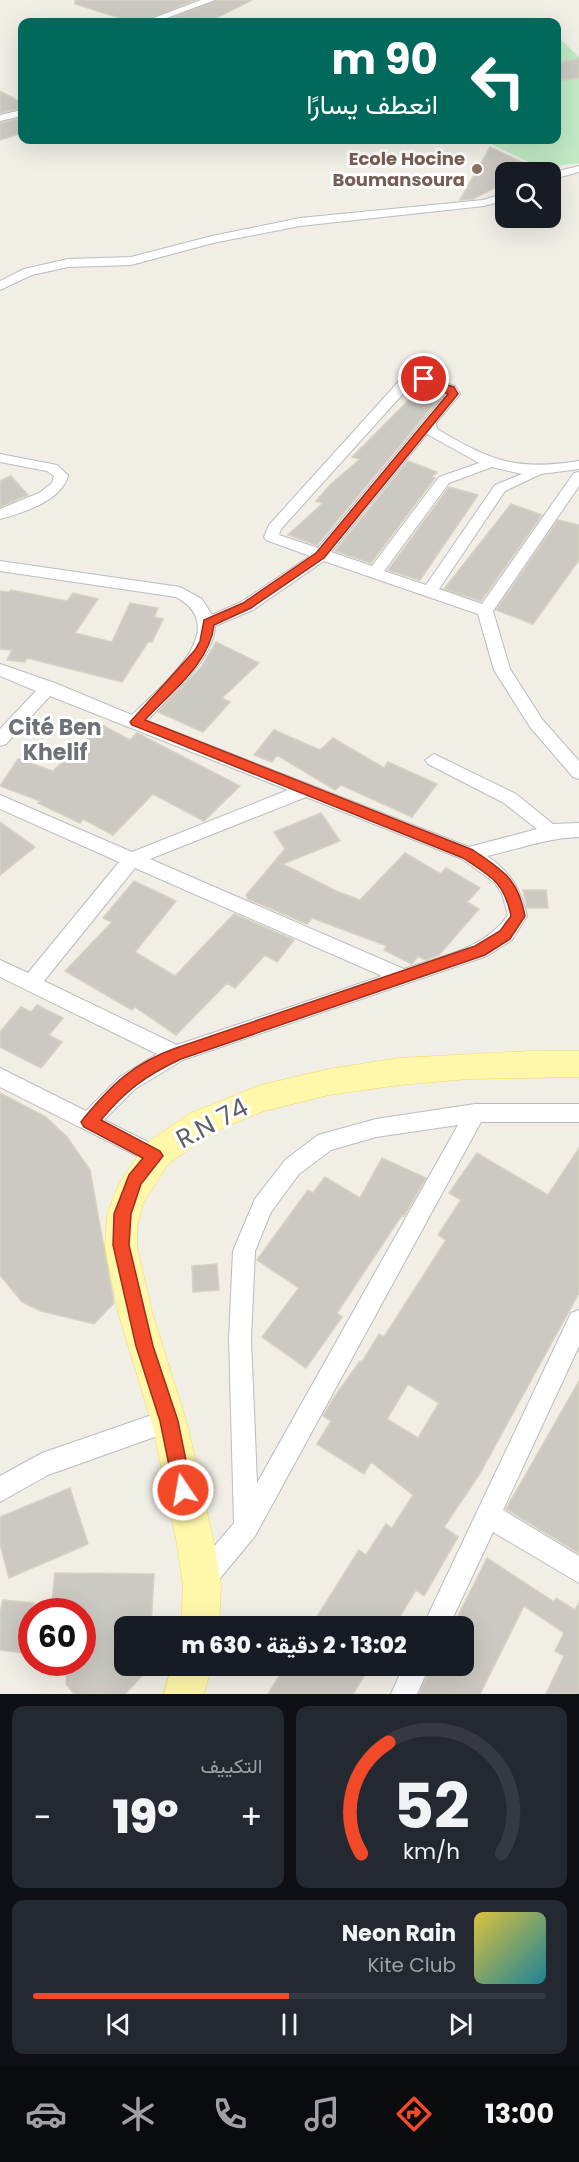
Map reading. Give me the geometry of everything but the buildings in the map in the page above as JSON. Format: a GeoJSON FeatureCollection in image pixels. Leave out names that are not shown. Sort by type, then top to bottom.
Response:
{"type":"FeatureCollection","features":[{"type":"Feature","properties":{"kind":"main road","name":"R.N 74"},"geometry":{"type":"LineString","coordinates":[[200,1616],[202,1581],[169,1421],[144,1346],[121,1245],[122,1214],[134,1180],[155,1156],[206,1120],[244,1102],[273,1094],[423,1067],[520,1062],[579,1064]]}},
{"type":"Feature","properties":{"kind":"street"},"geometry":{"type":"LineString","coordinates":[[159,18],[210,0]]}},
{"type":"Feature","properties":{"kind":"street"},"geometry":{"type":"LineString","coordinates":[[0,118],[18,114]]}},
{"type":"Feature","properties":{"kind":"street"},"geometry":{"type":"LineString","coordinates":[[561,174],[579,169]]}},
{"type":"Feature","properties":{"kind":"street"},"geometry":{"type":"LineString","coordinates":[[0,286],[28,272],[68,263],[131,261],[212,240],[300,222],[484,203],[495,200]]}},
{"type":"Feature","properties":{"kind":"street"},"geometry":{"type":"LineString","coordinates":[[208,623],[263,596],[320,556],[453,394],[450,389],[424,379],[413,379],[405,383],[274,528],[271,537],[320,556],[485,611]]}},
{"type":"Feature","properties":{"kind":"street"},"geometry":{"type":"LineString","coordinates":[[429,423],[432,431],[478,459],[491,463],[523,470],[546,470],[579,465]]}},
{"type":"Feature","properties":{"kind":"street"},"geometry":{"type":"LineString","coordinates":[[0,458],[52,468],[61,475],[59,485],[44,496],[0,514]]}},
{"type":"Feature","properties":{"kind":"street"},"geometry":{"type":"LineString","coordinates":[[374,574],[444,480],[491,463]]}},
{"type":"Feature","properties":{"kind":"street"},"geometry":{"type":"LineString","coordinates":[[429,592],[500,488],[511,481],[546,470]]}},
{"type":"Feature","properties":{"kind":"street"},"geometry":{"type":"LineString","coordinates":[[485,611],[579,476]]}},
{"type":"Feature","properties":{"kind":"street"},"geometry":{"type":"LineString","coordinates":[[0,566],[180,592],[200,604],[208,623],[206,641],[200,652],[136,722]]}},
{"type":"Feature","properties":{"kind":"street"},"geometry":{"type":"LineString","coordinates":[[485,611],[502,670],[536,723],[579,773]]}},
{"type":"Feature","properties":{"kind":"street"},"geometry":{"type":"LineString","coordinates":[[0,670],[49,687],[468,854],[502,877],[514,895],[518,916],[505,935],[480,951],[176,1054],[143,1070],[118,1088],[89,1122]]}},
{"type":"Feature","properties":{"kind":"street"},"geometry":{"type":"LineString","coordinates":[[0,740],[49,687]]}},
{"type":"Feature","properties":{"kind":"street"},"geometry":{"type":"LineString","coordinates":[[434,760],[498,790],[535,815],[549,831]]}},
{"type":"Feature","properties":{"kind":"street"},"geometry":{"type":"LineString","coordinates":[[31,983],[132,859],[307,790]]}},
{"type":"Feature","properties":{"kind":"street"},"geometry":{"type":"LineString","coordinates":[[0,802],[403,977]]}},
{"type":"Feature","properties":{"kind":"street"},"geometry":{"type":"LineString","coordinates":[[468,854],[536,838],[549,831],[579,831]]}},
{"type":"Feature","properties":{"kind":"street"},"geometry":{"type":"LineString","coordinates":[[0,968],[176,1054]]}},
{"type":"Feature","properties":{"kind":"street"},"geometry":{"type":"LineString","coordinates":[[0,1077],[155,1156]]}},
{"type":"Feature","properties":{"kind":"street"},"geometry":{"type":"LineString","coordinates":[[202,1581],[246,1527],[475,1113]]}},
{"type":"Feature","properties":{"kind":"street"},"geometry":{"type":"LineString","coordinates":[[246,1527],[240,1339],[244,1251],[263,1206],[292,1167],[325,1142],[376,1128],[475,1113],[579,1113]]}},
{"type":"Feature","properties":{"kind":"street"},"geometry":{"type":"LineString","coordinates":[[441,1616],[579,1321]]}},
{"type":"Feature","properties":{"kind":"street"},"geometry":{"type":"LineString","coordinates":[[0,1490],[42,1465],[169,1421]]}},
{"type":"Feature","properties":{"kind":"street"},"geometry":{"type":"LineString","coordinates":[[488,1515],[579,1570]]}},
{"type":"Feature","properties":{"kind":"street"},"geometry":{"type":"LineString","coordinates":[[404,1694],[412,1676]]}},
{"type":"Feature","properties":{"kind":"green space"},"geometry":{"type":"Polygon","coordinates":[[[561,40],[579,57],[579,163],[561,165],[561,162],[529,162],[491,144],[561,144],[561,40]]]}},
{"type":"Feature","properties":{"kind":"place","name":"Ecole Hocine Boumansoura"},"geometry":{"type":"Point","coordinates":[477,169]}},
{"type":"Feature","properties":{"kind":"district","name":"Cité Ben Khelif"},"geometry":{"type":"Point","coordinates":[55,740]}},
{"type":"Feature","properties":{"kind":"route"},"geometry":{"type":"LineString","coordinates":[[183,1490],[169,1421],[144,1346],[121,1245],[122,1214],[134,1180],[155,1156],[89,1122],[118,1088],[143,1070],[176,1054],[480,951],[505,935],[518,916],[514,895],[502,877],[468,854],[136,722],[200,652],[206,641],[208,623],[247,606],[320,556],[453,394],[450,389],[424,379]]}}]}
